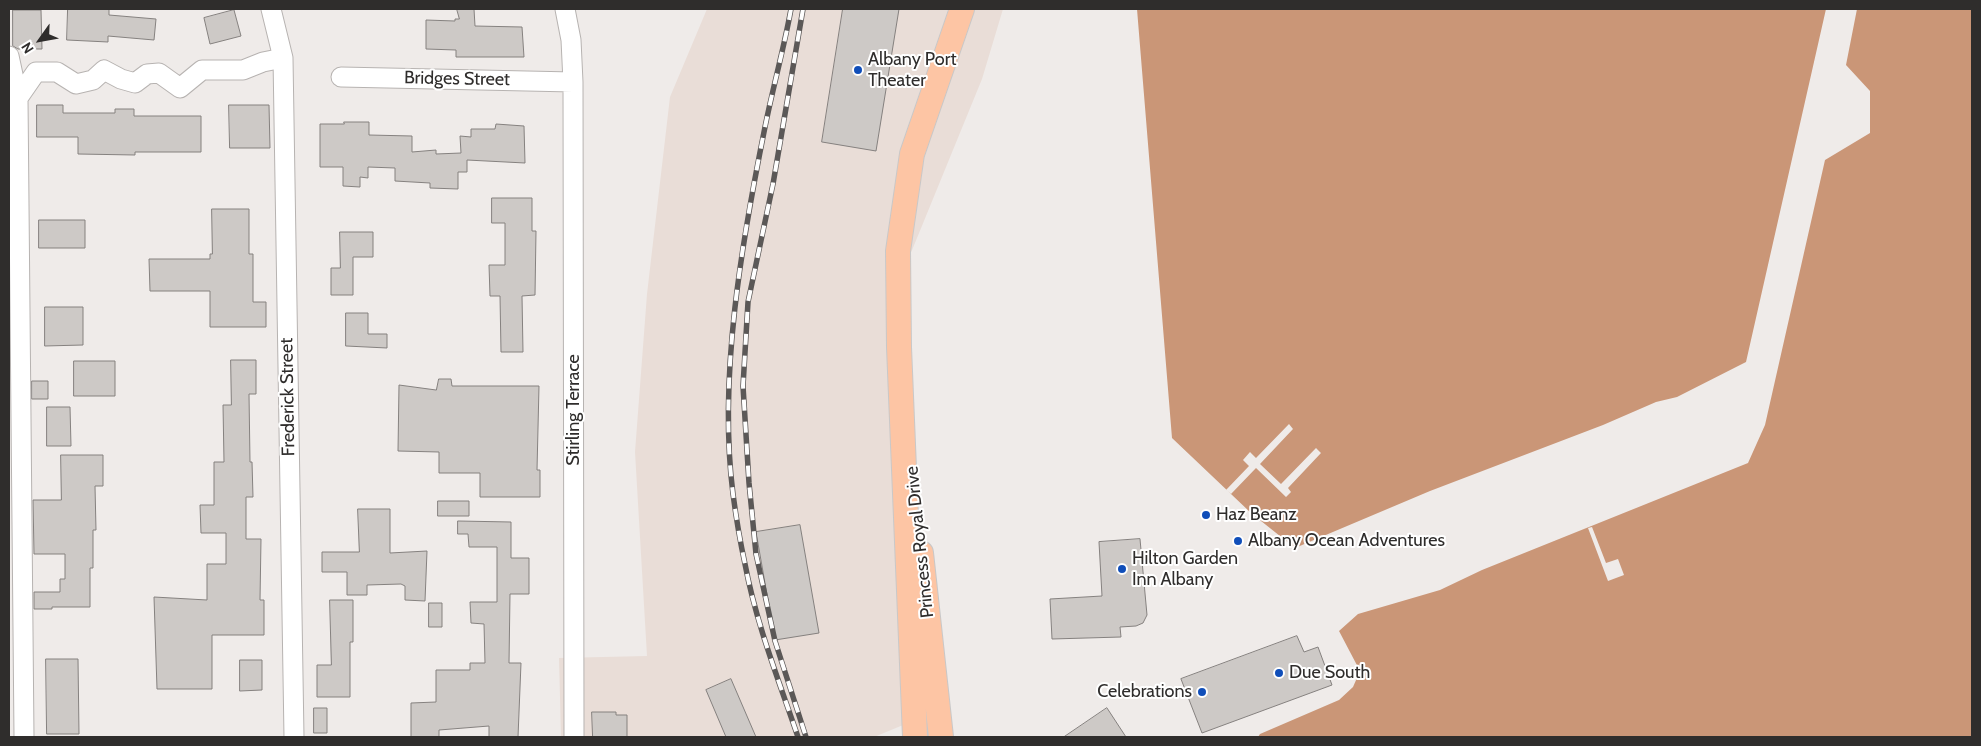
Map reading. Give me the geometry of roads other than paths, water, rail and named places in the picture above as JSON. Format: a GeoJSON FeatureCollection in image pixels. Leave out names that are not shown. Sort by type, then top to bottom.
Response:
{"type":"FeatureCollection","features":[{"type":"Feature","properties":{"kind":"main road","name":"Princess Royal Drive"},"geometry":{"type":"LineString","coordinates":[[914,729],[899,347],[898,251],[912,154],[962,9]]}},
{"type":"Feature","properties":{"kind":"main road","name":"Princess Royal Drive"},"geometry":{"type":"LineString","coordinates":[[899,347],[940,728]]}},
{"type":"Feature","properties":{"kind":"main road"},"geometry":{"type":"LineString","coordinates":[[914,729],[940,728]]}},
{"type":"Feature","properties":{"kind":"street","name":"Frederick Street"},"geometry":{"type":"LineString","coordinates":[[271,9],[282,58],[294,737]]}},
{"type":"Feature","properties":{"kind":"street","name":"Stirling Terrace"},"geometry":{"type":"LineString","coordinates":[[565,9],[571,40],[573,82],[574,737]]}},
{"type":"Feature","properties":{"kind":"street"},"geometry":{"type":"LineString","coordinates":[[9,56],[18,98],[15,550],[24,737]]}},
{"type":"Feature","properties":{"kind":"street"},"geometry":{"type":"LineString","coordinates":[[18,98],[36,72],[58,72],[76,84],[93,80],[104,70],[121,79],[135,82],[148,74],[159,73],[180,88],[202,70],[243,70],[282,58]]}},
{"type":"Feature","properties":{"kind":"street","name":"Bridges Street"},"geometry":{"type":"LineString","coordinates":[[341,77],[573,82]]}},
{"type":"Feature","properties":{"kind":"railway"},"geometry":{"type":"LineString","coordinates":[[791,9],[748,216],[735,309],[728,403],[729,449],[733,494],[743,555],[755,608],[798,737]]}},
{"type":"Feature","properties":{"kind":"railway"},"geometry":{"type":"LineString","coordinates":[[803,9],[773,184],[748,302],[743,386],[749,483],[756,554],[775,641],[806,737]]}},
{"type":"Feature","properties":{"kind":"place","name":"Albany Port Theater"},"geometry":{"type":"Point","coordinates":[858,70]}},
{"type":"Feature","properties":{"kind":"place","name":"Haz Beanz"},"geometry":{"type":"Point","coordinates":[1206,515]}},
{"type":"Feature","properties":{"kind":"place","name":"Albany Ocean Adventures"},"geometry":{"type":"Point","coordinates":[1238,541]}},
{"type":"Feature","properties":{"kind":"place","name":"Hilton Garden Inn Albany"},"geometry":{"type":"Point","coordinates":[1122,569]}},
{"type":"Feature","properties":{"kind":"place","name":"Due South"},"geometry":{"type":"Point","coordinates":[1279,673]}},
{"type":"Feature","properties":{"kind":"place","name":"Celebrations"},"geometry":{"type":"Point","coordinates":[1202,692]}}]}
